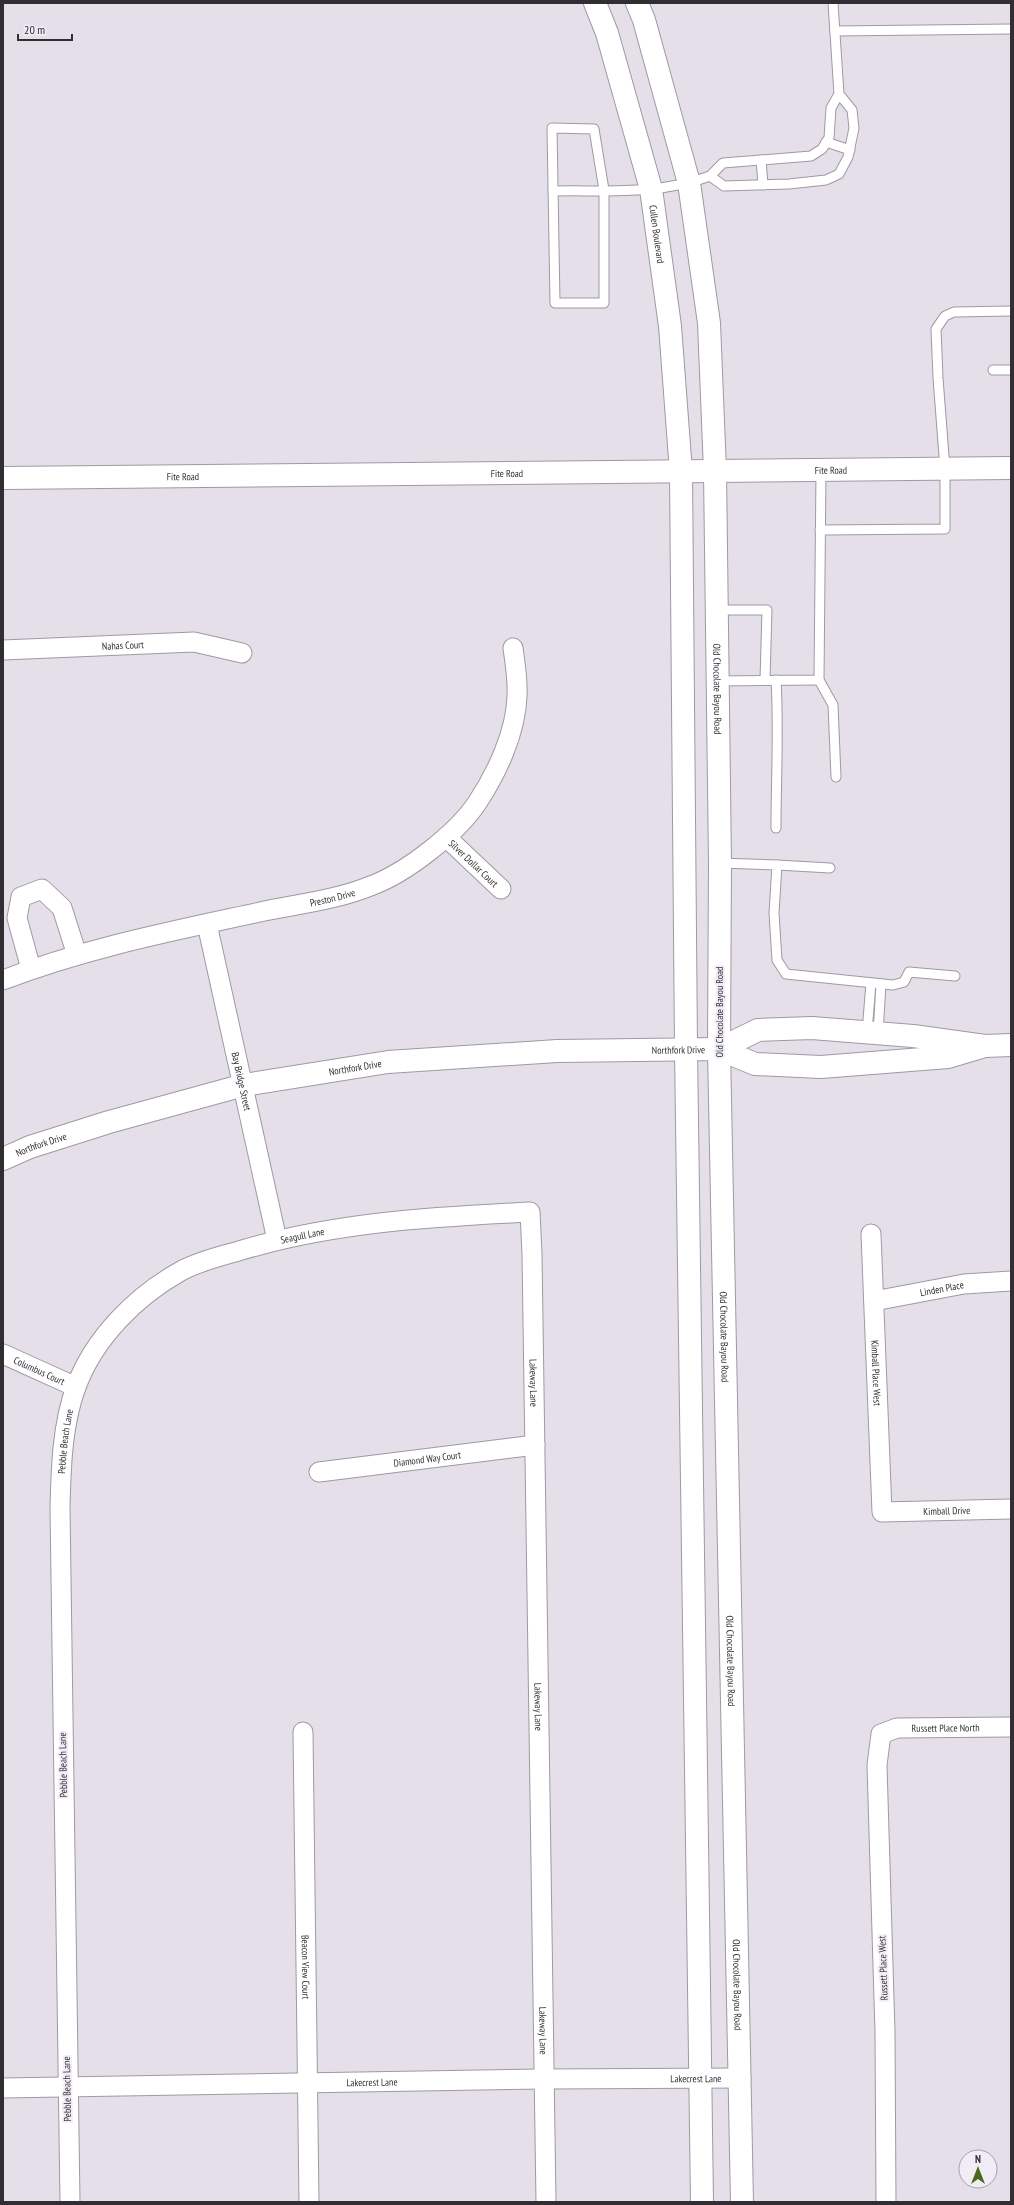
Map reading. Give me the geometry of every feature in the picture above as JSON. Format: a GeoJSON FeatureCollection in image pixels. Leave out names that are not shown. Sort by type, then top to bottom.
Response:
{"type":"FeatureCollection","features":[{"type":"Feature","properties":{"kind":"main road","name":"Cullen Boulevard"},"geometry":{"type":"LineString","coordinates":[[594,3],[607,33],[651,189],[670,326],[681,472]]}},
{"type":"Feature","properties":{"kind":"main road"},"geometry":{"type":"LineString","coordinates":[[637,3],[644,20],[689,183],[709,323],[715,471]]}},
{"type":"Feature","properties":{"kind":"main road","name":"Fite Road"},"geometry":{"type":"LineString","coordinates":[[3,478],[1011,468]]}},
{"type":"Feature","properties":{"kind":"main road","name":"Old Chocolate Bayou Road"},"geometry":{"type":"LineString","coordinates":[[715,471],[720,863],[719,1049],[742,2202]]}},
{"type":"Feature","properties":{"kind":"main road"},"geometry":{"type":"LineString","coordinates":[[681,472],[686,1049],[699,2079],[702,2202]]}},
{"type":"Feature","properties":{"kind":"main road","name":"Northfork Drive"},"geometry":{"type":"LineString","coordinates":[[719,1049],[758,1030],[812,1028],[873,1033],[984,1046],[1011,1046]]}},
{"type":"Feature","properties":{"kind":"main road","name":"Northfork Drive"},"geometry":{"type":"LineString","coordinates":[[3,1159],[30,1147],[109,1122],[244,1085],[388,1062],[557,1051],[719,1049],[755,1064],[821,1067],[948,1057],[984,1046]]}},
{"type":"Feature","properties":{"kind":"street","name":"Nahas Court"},"geometry":{"type":"LineString","coordinates":[[3,650],[194,642],[242,653]]}},
{"type":"Feature","properties":{"kind":"street","name":"Preston Drive"},"geometry":{"type":"LineString","coordinates":[[3,980],[31,969],[124,942],[334,898],[374,885],[412,864],[446,837],[476,804],[493,774],[510,735],[517,696],[513,648]]}},
{"type":"Feature","properties":{"kind":"street","name":"Silver Dollar Court"},"geometry":{"type":"LineString","coordinates":[[446,837],[501,889]]}},
{"type":"Feature","properties":{"kind":"street"},"geometry":{"type":"LineString","coordinates":[[31,969],[17,918],[21,897],[42,889],[62,908],[77,955]]}},
{"type":"Feature","properties":{"kind":"street","name":"Bay Bridge Street"},"geometry":{"type":"LineString","coordinates":[[207,924],[244,1085],[277,1240]]}},
{"type":"Feature","properties":{"kind":"street","name":"Seagull Lane"},"geometry":{"type":"LineString","coordinates":[[104,1336],[129,1310],[182,1270],[218,1257],[277,1240],[382,1221],[530,1212]]}},
{"type":"Feature","properties":{"kind":"street","name":"Lakeway Lane"},"geometry":{"type":"LineString","coordinates":[[530,1212],[535,1445],[546,2202]]}},
{"type":"Feature","properties":{"kind":"street","name":"Kimball Place West"},"geometry":{"type":"LineString","coordinates":[[871,1234],[875,1369],[882,1512]]}},
{"type":"Feature","properties":{"kind":"street","name":"Linden Place"},"geometry":{"type":"LineString","coordinates":[[874,1301],[964,1284],[1011,1281]]}},
{"type":"Feature","properties":{"kind":"street","name":"Pebble Beach Lane"},"geometry":{"type":"LineString","coordinates":[[70,2202],[67,2087],[60,1508],[62,1456],[66,1426],[76,1387],[104,1336]]}},
{"type":"Feature","properties":{"kind":"street","name":"Columbus Court"},"geometry":{"type":"LineString","coordinates":[[3,1354],[76,1387]]}},
{"type":"Feature","properties":{"kind":"street","name":"Diamond Way Court"},"geometry":{"type":"LineString","coordinates":[[319,1472],[535,1445]]}},
{"type":"Feature","properties":{"kind":"street","name":"Kimball Drive"},"geometry":{"type":"LineString","coordinates":[[882,1512],[1011,1509]]}},
{"type":"Feature","properties":{"kind":"street","name":"Russett Place North"},"geometry":{"type":"LineString","coordinates":[[881,1734],[897,1728],[1011,1727]]}},
{"type":"Feature","properties":{"kind":"street","name":"Beacon View Court"},"geometry":{"type":"LineString","coordinates":[[304,1732],[309,2202]]}},
{"type":"Feature","properties":{"kind":"street","name":"Russett Place West"},"geometry":{"type":"LineString","coordinates":[[881,1734],[877,1765],[885,2032],[886,2202]]}},
{"type":"Feature","properties":{"kind":"street","name":"Lakecrest Lane"},"geometry":{"type":"LineString","coordinates":[[3,2088],[544,2079],[740,2078]]}},
{"type":"Feature","properties":{"kind":"lane"},"geometry":{"type":"LineString","coordinates":[[553,190],[651,189],[689,183],[710,176],[723,163],[811,156],[822,149],[829,138],[831,108],[839,94],[833,3]]}},
{"type":"Feature","properties":{"kind":"lane"},"geometry":{"type":"LineString","coordinates":[[835,31],[1011,28]]}},
{"type":"Feature","properties":{"kind":"lane"},"geometry":{"type":"LineString","coordinates":[[710,176],[724,186],[763,185],[826,180],[839,174],[848,157],[854,128],[852,110],[839,94]]}},
{"type":"Feature","properties":{"kind":"lane"},"geometry":{"type":"LineString","coordinates":[[552,128],[594,129],[604,190],[604,303],[555,303],[552,128]]}},
{"type":"Feature","properties":{"kind":"lane"},"geometry":{"type":"LineString","coordinates":[[826,142],[850,150]]}},
{"type":"Feature","properties":{"kind":"lane"},"geometry":{"type":"LineString","coordinates":[[761,160],[763,185]]}},
{"type":"Feature","properties":{"kind":"lane"},"geometry":{"type":"LineString","coordinates":[[820,530],[945,529],[945,469],[936,330],[946,316],[954,312],[1011,311]]}},
{"type":"Feature","properties":{"kind":"lane"},"geometry":{"type":"LineString","coordinates":[[993,370],[1011,370]]}},
{"type":"Feature","properties":{"kind":"lane"},"geometry":{"type":"LineString","coordinates":[[821,471],[819,680],[833,705],[836,777]]}},
{"type":"Feature","properties":{"kind":"lane"},"geometry":{"type":"LineString","coordinates":[[717,610],[766,610],[765,680]]}},
{"type":"Feature","properties":{"kind":"lane"},"geometry":{"type":"LineString","coordinates":[[776,680],[778,716],[775,764],[776,828]]}},
{"type":"Feature","properties":{"kind":"lane"},"geometry":{"type":"LineString","coordinates":[[718,681],[819,680]]}},
{"type":"Feature","properties":{"kind":"lane"},"geometry":{"type":"LineString","coordinates":[[720,863],[830,868]]}},
{"type":"Feature","properties":{"kind":"lane"},"geometry":{"type":"LineString","coordinates":[[777,865],[774,913],[777,960],[786,974],[893,986],[904,982],[909,972],[955,976]]}},
{"type":"Feature","properties":{"kind":"lane"},"geometry":{"type":"LineString","coordinates":[[871,983],[873,1033]]}},
{"type":"Feature","properties":{"kind":"lane"},"geometry":{"type":"LineString","coordinates":[[873,1033],[881,984]]}}]}
